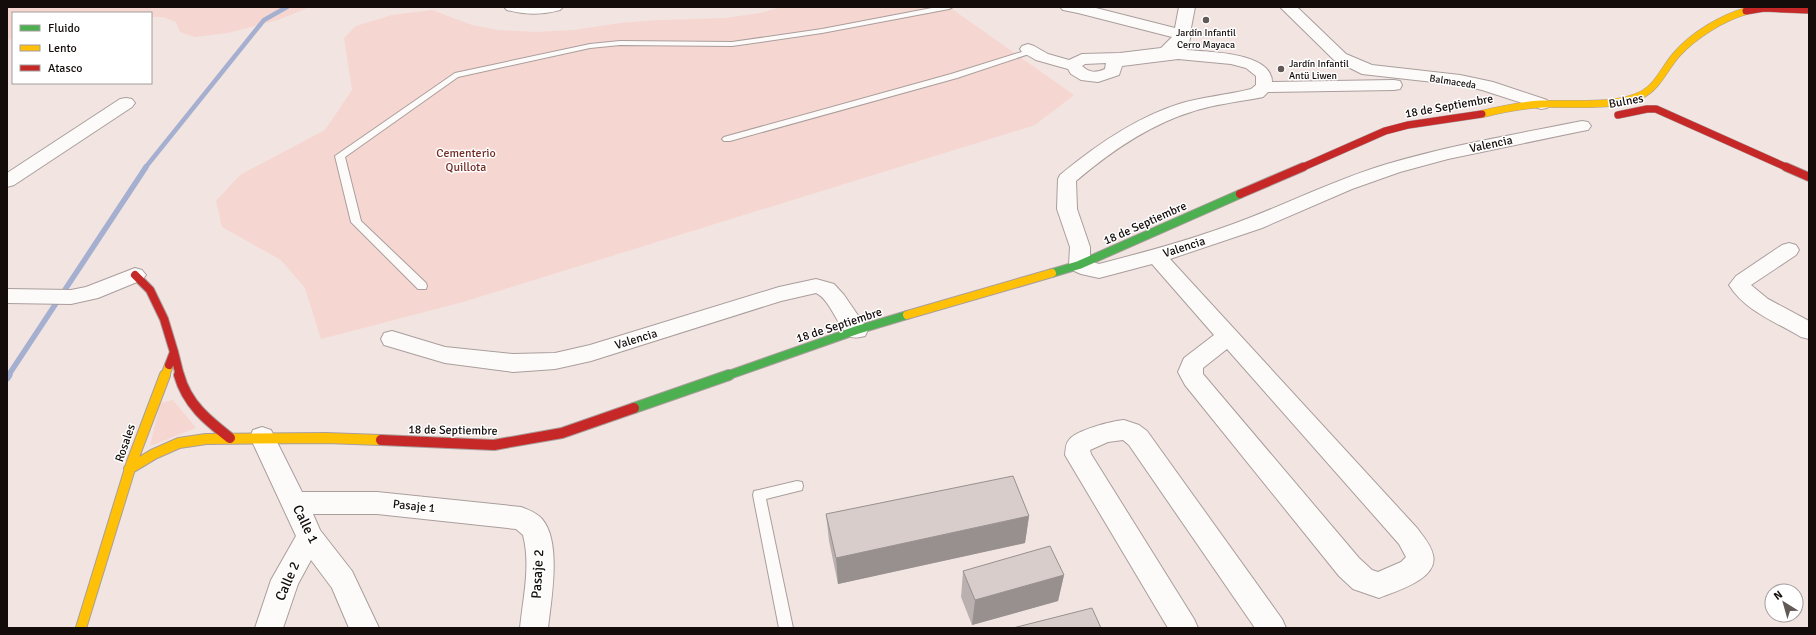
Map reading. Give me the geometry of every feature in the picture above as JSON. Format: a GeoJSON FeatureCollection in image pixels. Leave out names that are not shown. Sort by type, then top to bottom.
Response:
{"type":"FeatureCollection","features":[{"type":"Feature","properties":{"kind":"street"},"geometry":{"type":"LineString","coordinates":[[512,7],[535,10],[555,7]]}},
{"type":"Feature","properties":{"kind":"street"},"geometry":{"type":"LineString","coordinates":[[1068,7],[1078,8],[1183,35]]}},
{"type":"Feature","properties":{"kind":"street"},"geometry":{"type":"LineString","coordinates":[[1178,54],[1183,35],[1187,7]]}},
{"type":"Feature","properties":{"kind":"street","name":"Balmaceda"},"geometry":{"type":"LineString","coordinates":[[1288,7],[1340,57],[1358,67],[1368,70],[1449,79],[1487,86],[1541,104],[1584,105],[1622,100],[1643,94],[1655,83],[1678,53],[1702,34],[1728,18],[1743,11],[1764,8],[1777,9]]}},
{"type":"Feature","properties":{"kind":"street"},"geometry":{"type":"LineString","coordinates":[[1777,9],[1809,10]]}},
{"type":"Feature","properties":{"kind":"street"},"geometry":{"type":"LineString","coordinates":[[1777,9],[1802,18]]}},
{"type":"Feature","properties":{"kind":"street"},"geometry":{"type":"LineString","coordinates":[[1074,66],[1076,62],[1082,59],[1120,58],[1166,52],[1183,35]]}},
{"type":"Feature","properties":{"kind":"street"},"geometry":{"type":"LineString","coordinates":[[1031,50],[1042,57],[1074,66],[1079,73],[1085,76],[1101,77],[1113,71],[1113,66],[1117,62],[1178,54],[1232,59],[1252,65],[1264,75],[1264,87]]}},
{"type":"Feature","properties":{"kind":"street"},"geometry":{"type":"LineString","coordinates":[[1079,265],[1080,247],[1067,209],[1068,179],[1085,163],[1155,121],[1184,108],[1257,93],[1264,87],[1402,84],[1449,79]]}},
{"type":"Feature","properties":{"kind":"street"},"geometry":{"type":"LineString","coordinates":[[7,181],[126,102]]}},
{"type":"Feature","properties":{"kind":"street","name":"18 de Septiembre"},"geometry":{"type":"LineString","coordinates":[[129,469],[154,454],[179,443],[206,439],[262,437],[326,438],[494,445],[562,433],[857,330],[1079,265],[1385,131],[1408,125],[1482,114],[1500,109],[1541,104]]}},
{"type":"Feature","properties":{"kind":"street","name":"Bulnes"},"geometry":{"type":"LineString","coordinates":[[1608,117],[1647,109],[1656,109],[1809,177]]}},
{"type":"Feature","properties":{"kind":"street"},"geometry":{"type":"LineString","coordinates":[[1482,114],[1511,118]]}},
{"type":"Feature","properties":{"kind":"street","name":"Valencia"},"geometry":{"type":"LineString","coordinates":[[1079,265],[1088,269],[1099,270],[1156,256],[1255,223],[1345,185],[1393,168],[1581,121]]}},
{"type":"Feature","properties":{"kind":"street"},"geometry":{"type":"LineString","coordinates":[[1788,250],[1743,281],[1740,285],[1743,291],[1754,300],[1809,331]]}},
{"type":"Feature","properties":{"kind":"street"},"geometry":{"type":"LineString","coordinates":[[1156,256],[1229,336],[1408,536],[1420,555],[1419,564],[1410,571],[1379,585],[1364,580],[1349,567],[1193,379],[1190,372],[1192,364],[1229,336]]}},
{"type":"Feature","properties":{"kind":"street"},"geometry":{"type":"LineString","coordinates":[[7,296],[71,297],[135,276],[150,290],[164,319],[174,352],[182,387],[191,402],[204,418],[230,438]]}},
{"type":"Feature","properties":{"kind":"street","name":"Valencia"},"geometry":{"type":"LineString","coordinates":[[392,339],[445,355],[513,363],[555,361],[591,353],[780,294],[816,286],[826,289],[836,300],[857,330]]}},
{"type":"Feature","properties":{"kind":"street","name":"Rosales"},"geometry":{"type":"LineString","coordinates":[[81,628],[129,469],[148,414],[174,352]]}},
{"type":"Feature","properties":{"kind":"street"},"geometry":{"type":"LineString","coordinates":[[1184,628],[1078,455],[1078,446],[1085,441],[1120,430],[1130,431],[1138,438],[1272,628]]}},
{"type":"Feature","properties":{"kind":"street","name":"Calle 1"},"geometry":{"type":"LineString","coordinates":[[262,437],[266,448],[296,503],[310,537],[342,580],[365,628]]}},
{"type":"Feature","properties":{"kind":"street","name":"Pasaje 1"},"geometry":{"type":"LineString","coordinates":[[296,503],[377,502],[506,515],[521,518],[530,523]]}},
{"type":"Feature","properties":{"kind":"street","name":"Pasaje 2"},"geometry":{"type":"LineString","coordinates":[[530,523],[536,531],[540,546],[534,628]]}},
{"type":"Feature","properties":{"kind":"street","name":"Calle 2"},"geometry":{"type":"LineString","coordinates":[[269,628],[285,580],[310,537]]}},
{"type":"Feature","properties":{"kind":"lane"},"geometry":{"type":"LineString","coordinates":[[422,286],[356,222],[340,156],[455,75],[590,46],[620,43],[732,44],[814,33],[949,7]]}},
{"type":"Feature","properties":{"kind":"lane"},"geometry":{"type":"LineString","coordinates":[[727,139],[954,76],[1031,50]]}},
{"type":"Feature","properties":{"kind":"lane"},"geometry":{"type":"LineString","coordinates":[[786,628],[759,495],[797,486]]}},
{"type":"Feature","properties":{"kind":"green space"},"geometry":{"type":"Polygon","coordinates":[[[7,7],[310,7],[278,20],[228,33],[195,37],[180,32],[176,22],[163,17],[152,17],[152,12],[12,12],[12,39],[7,40],[7,7]]]}},
{"type":"Feature","properties":{"kind":"green space","name":"Cementerio Quillota"},"geometry":{"type":"Polygon","coordinates":[[[781,7],[949,7],[1074,95],[1035,125],[463,302],[321,339],[305,288],[281,260],[222,227],[216,201],[240,175],[325,130],[352,90],[344,38],[356,26],[392,15],[432,10],[472,25],[498,30],[535,32],[573,30],[620,23],[658,20],[726,18],[760,13],[781,7]]]}},
{"type":"Feature","properties":{"kind":"green space"},"geometry":{"type":"Polygon","coordinates":[[[173,400],[196,428],[150,446],[160,403],[173,400]]]}},
{"type":"Feature","properties":{"kind":"building"},"geometry":{"type":"Polygon","coordinates":[[[1013,476],[1029,516],[836,558],[826,514],[1013,476]]]}},
{"type":"Feature","properties":{"kind":"building"},"geometry":{"type":"Polygon","coordinates":[[[1050,546],[1064,575],[975,600],[963,571],[1050,546]]]}},
{"type":"Feature","properties":{"kind":"building"},"geometry":{"type":"Polygon","coordinates":[[[1092,608],[1101,628],[1013,628],[1092,608]]]}},
{"type":"Feature","properties":{"kind":"waterway"},"geometry":{"type":"LineString","coordinates":[[145,168],[264,20],[287,7]]}},
{"type":"Feature","properties":{"kind":"waterway"},"geometry":{"type":"LineString","coordinates":[[8,376],[146,167]]}},
{"type":"Feature","properties":{"kind":"traffic: fast"},"geometry":{"type":"LineString","coordinates":[[1052,273],[1079,265],[1240,194]]}},
{"type":"Feature","properties":{"kind":"traffic: fast"},"geometry":{"type":"LineString","coordinates":[[634,408],[857,330],[907,315]]}},
{"type":"Feature","properties":{"kind":"traffic: slow"},"geometry":{"type":"LineString","coordinates":[[1482,114],[1526,105],[1586,104],[1618,101],[1639,96],[1654,85],[1677,54],[1690,42],[1720,22],[1746,11]]}},
{"type":"Feature","properties":{"kind":"traffic: slow"},"geometry":{"type":"LineString","coordinates":[[907,315],[1052,273]]}},
{"type":"Feature","properties":{"kind":"traffic: slow"},"geometry":{"type":"LineString","coordinates":[[81,628],[132,462],[169,365]]}},
{"type":"Feature","properties":{"kind":"traffic: slow"},"geometry":{"type":"LineString","coordinates":[[129,469],[154,454],[179,443],[206,439],[326,438],[381,440]]}},
{"type":"Feature","properties":{"kind":"traffic: jam"},"geometry":{"type":"LineString","coordinates":[[1746,11],[1764,8],[1809,10]]}},
{"type":"Feature","properties":{"kind":"traffic: jam"},"geometry":{"type":"LineString","coordinates":[[1618,115],[1647,109],[1656,109],[1809,177]]}},
{"type":"Feature","properties":{"kind":"traffic: jam"},"geometry":{"type":"LineString","coordinates":[[1240,194],[1385,131],[1408,125],[1482,114]]}},
{"type":"Feature","properties":{"kind":"traffic: jam"},"geometry":{"type":"LineString","coordinates":[[135,275],[150,290],[164,319],[174,352],[169,365]]}},
{"type":"Feature","properties":{"kind":"traffic: jam"},"geometry":{"type":"LineString","coordinates":[[174,352],[181,382],[191,402],[206,419],[230,438]]}},
{"type":"Feature","properties":{"kind":"traffic: jam"},"geometry":{"type":"LineString","coordinates":[[381,440],[494,445],[562,433],[634,408]]}},
{"type":"Feature","properties":{"kind":"place","name":"Jardín Infantil Cerro Mayaca"},"geometry":{"type":"Point","coordinates":[1206,20]}},
{"type":"Feature","properties":{"kind":"place","name":"Jardín Infantil Antü Liwen"},"geometry":{"type":"Point","coordinates":[1281,69]}}]}
